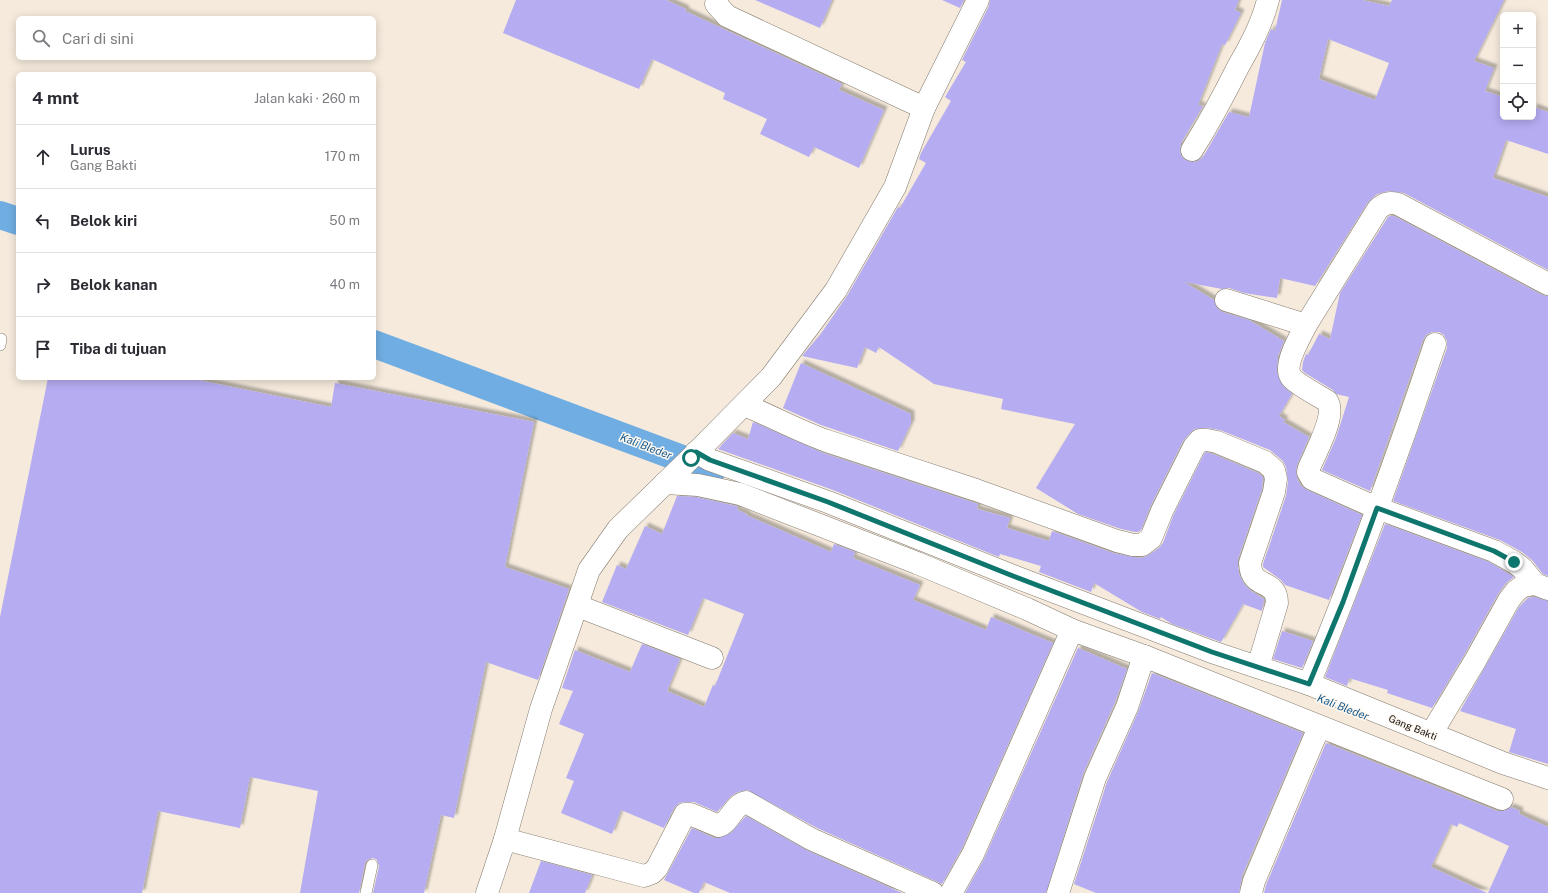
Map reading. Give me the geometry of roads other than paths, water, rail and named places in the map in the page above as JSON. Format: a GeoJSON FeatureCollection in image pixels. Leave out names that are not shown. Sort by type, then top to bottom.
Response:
{"type":"FeatureCollection","features":[{"type":"Feature","properties":{"kind":"street"},"geometry":{"type":"LineString","coordinates":[[717,0],[716,4],[727,16],[924,108]]}},
{"type":"Feature","properties":{"kind":"street"},"geometry":{"type":"LineString","coordinates":[[487,893],[505,839],[542,709],[589,570],[618,529],[771,377],[836,290],[895,187],[924,108],[978,0]]}},
{"type":"Feature","properties":{"kind":"street"},"geometry":{"type":"LineString","coordinates":[[1192,150],[1208,125],[1246,52],[1264,14],[1268,0]]}},
{"type":"Feature","properties":{"kind":"street"},"geometry":{"type":"LineString","coordinates":[[1542,587],[1514,562],[1494,551],[1377,508],[1318,483],[1310,477],[1309,468],[1327,426],[1330,405],[1327,401],[1291,377],[1288,370],[1289,362],[1306,325],[1378,209],[1385,203],[1391,202],[1398,204],[1548,284]]}},
{"type":"Feature","properties":{"kind":"street"},"geometry":{"type":"LineString","coordinates":[[1226,300],[1306,325]]}},
{"type":"Feature","properties":{"kind":"street"},"geometry":{"type":"LineString","coordinates":[[1309,684],[1343,602],[1416,401],[1435,344]]}},
{"type":"Feature","properties":{"kind":"street"},"geometry":{"type":"LineString","coordinates":[[744,405],[784,422],[804,433],[976,490],[1133,545],[1142,545],[1151,538],[1194,447],[1200,440],[1217,442],[1265,462],[1274,470],[1276,479],[1274,492],[1250,564],[1250,570],[1257,581],[1272,588],[1275,592],[1277,603],[1258,667]]}},
{"type":"Feature","properties":{"kind":"street","name":"Gang Bakti"},"geometry":{"type":"LineString","coordinates":[[694,455],[828,502],[1013,576],[1212,652],[1309,684],[1503,763],[1548,778]]}},
{"type":"Feature","properties":{"kind":"street"},"geometry":{"type":"LineString","coordinates":[[669,479],[740,494],[925,566],[1027,609],[1072,630],[1144,656],[1502,799]]}},
{"type":"Feature","properties":{"kind":"street"},"geometry":{"type":"LineString","coordinates":[[1431,734],[1475,661],[1509,600],[1516,591],[1523,586],[1542,587]]}},
{"type":"Feature","properties":{"kind":"street"},"geometry":{"type":"LineString","coordinates":[[578,606],[712,658]]}},
{"type":"Feature","properties":{"kind":"street"},"geometry":{"type":"LineString","coordinates":[[951,893],[973,854],[1072,630]]}},
{"type":"Feature","properties":{"kind":"street"},"geometry":{"type":"LineString","coordinates":[[1058,893],[1094,778],[1127,707],[1144,656]]}},
{"type":"Feature","properties":{"kind":"street"},"geometry":{"type":"LineString","coordinates":[[1251,893],[1254,881],[1319,726]]}},
{"type":"Feature","properties":{"kind":"street"},"geometry":{"type":"LineString","coordinates":[[505,839],[644,876],[652,873],[657,868],[685,814],[690,814],[719,826],[726,822],[740,805],[746,802],[812,839],[933,893]]}},
{"type":"Feature","properties":{"kind":"lane"},"geometry":{"type":"LineString","coordinates":[[366,893],[372,865]]}},
{"type":"Feature","properties":{"kind":"waterway","name":"Kali Bleder"},"geometry":{"type":"LineString","coordinates":[[0,215],[16,220]]}},
{"type":"Feature","properties":{"kind":"waterway","name":"Kali Bleder"},"geometry":{"type":"LineString","coordinates":[[376,345],[712,470]]}}]}
